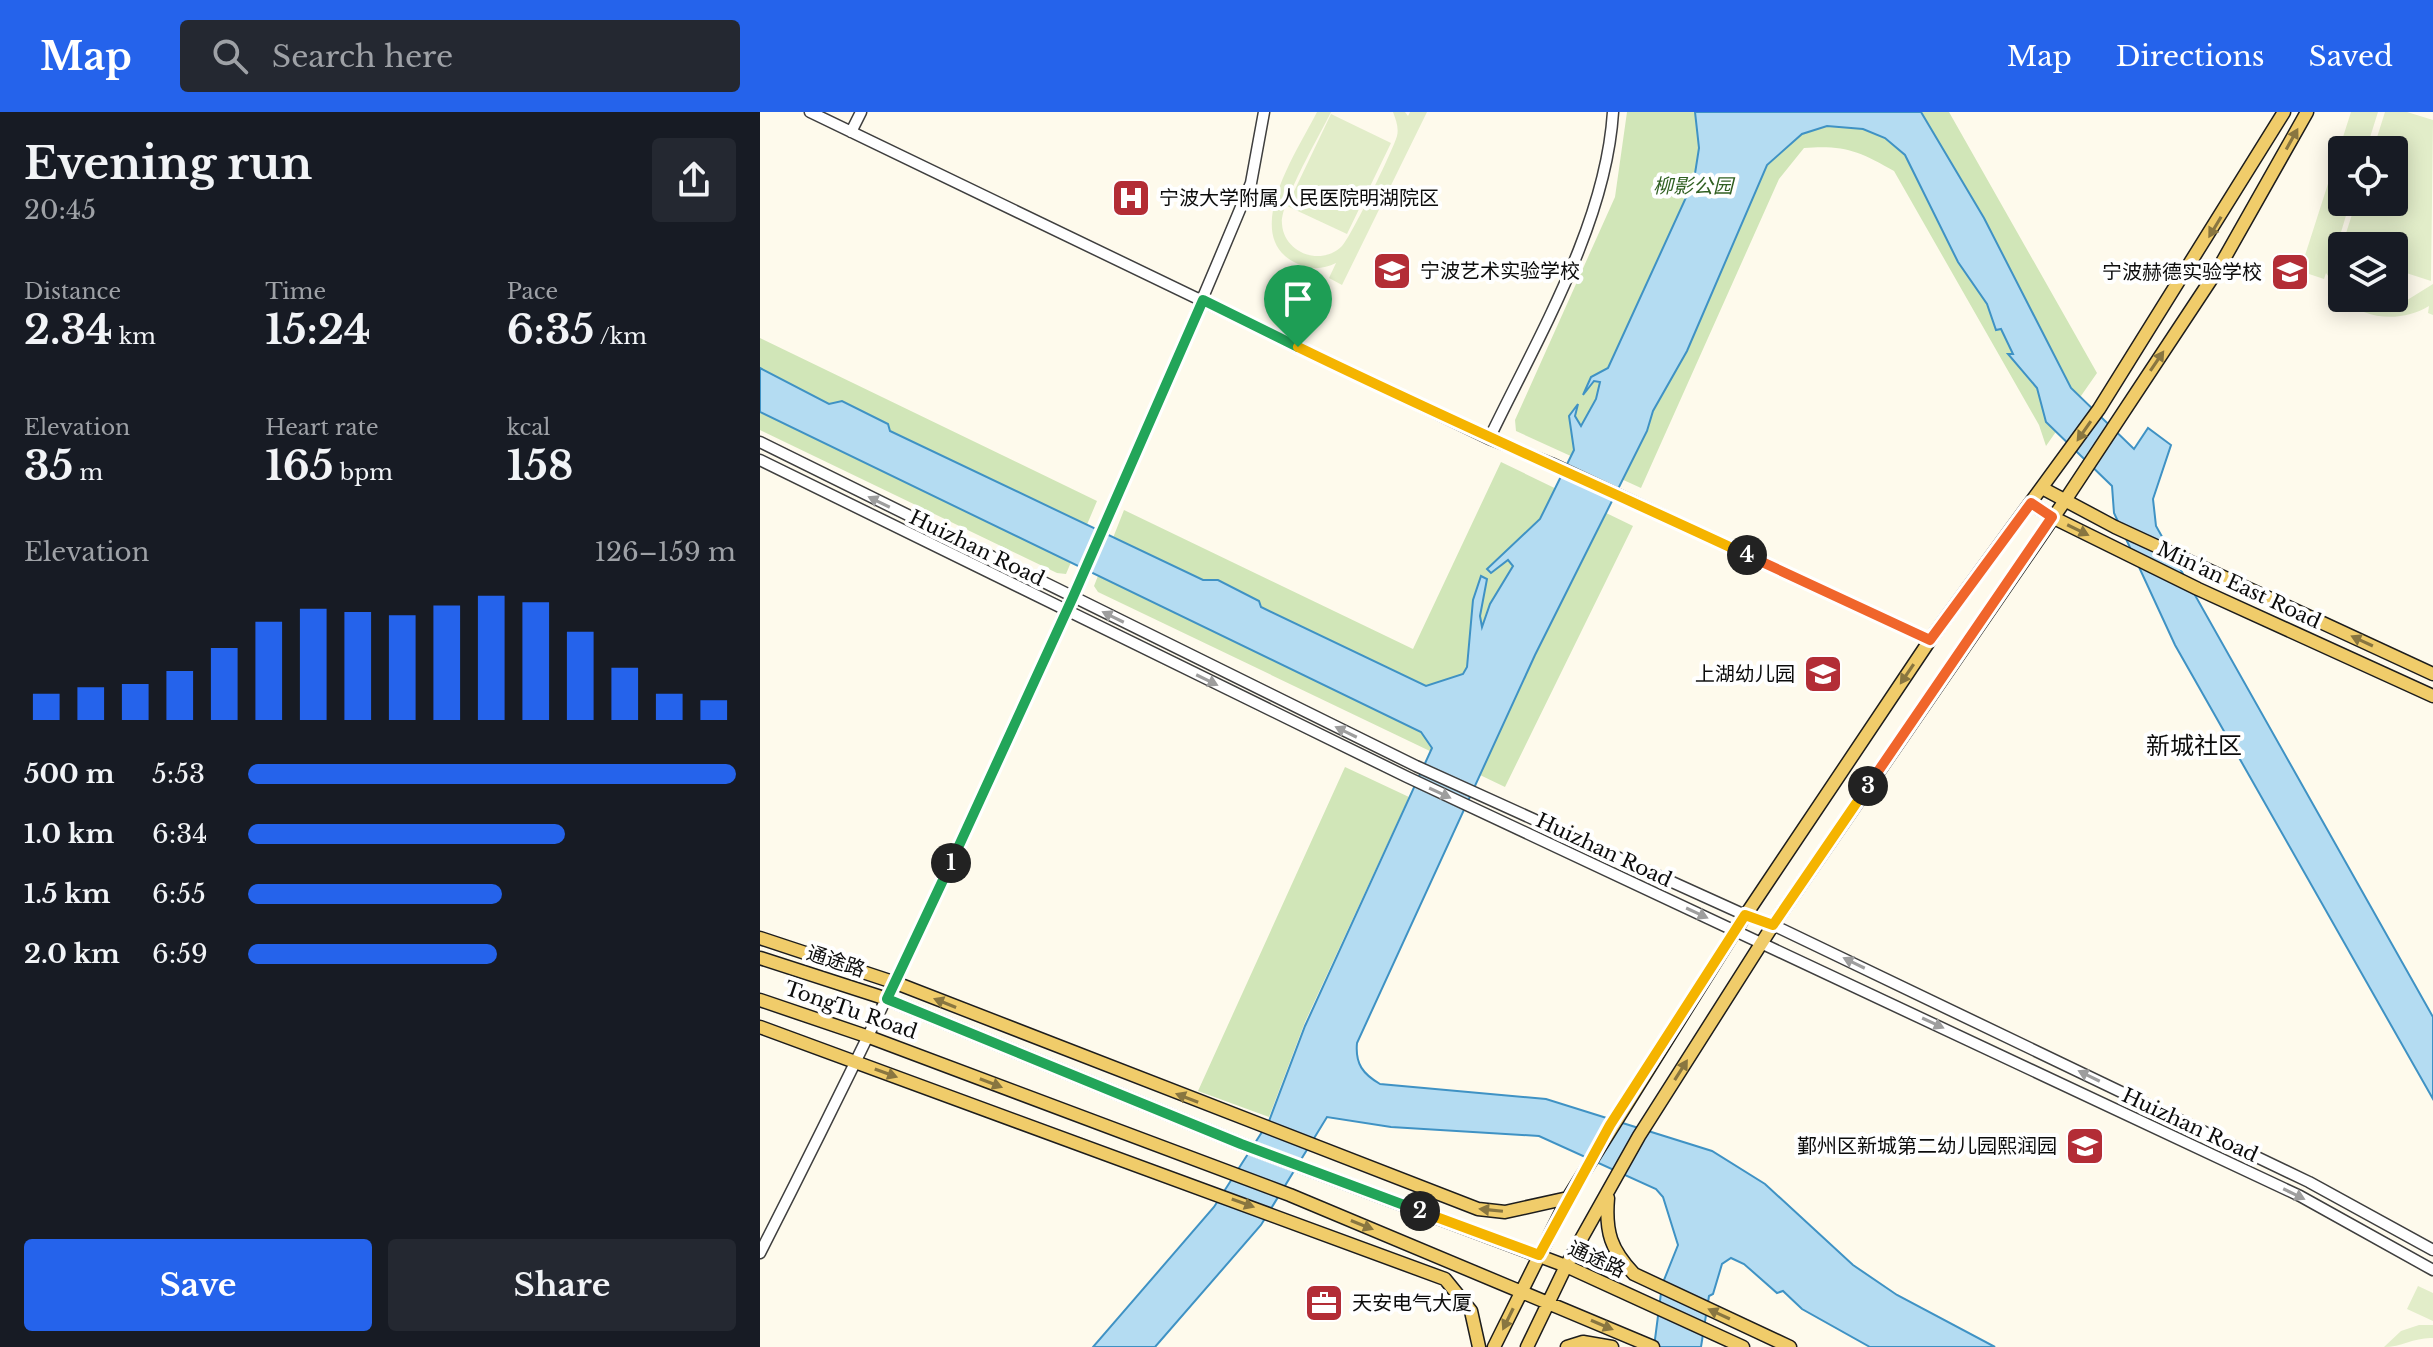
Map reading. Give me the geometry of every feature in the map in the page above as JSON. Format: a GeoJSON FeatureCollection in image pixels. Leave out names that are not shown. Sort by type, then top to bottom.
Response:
{"type":"FeatureCollection","features":[{"type":"Feature","properties":{"kind":"main road"},"geometry":{"type":"LineString","coordinates":[[1494,1347],[1568,1198],[1610,1125],[1745,915],[1930,640],[2099,409],[2284,112]]}},
{"type":"Feature","properties":{"kind":"main road"},"geometry":{"type":"LineString","coordinates":[[1527,1347],[1566,1266],[1639,1136],[1773,925],[2064,502],[2220,266],[2307,112]]}},
{"type":"Feature","properties":{"kind":"main road","name":"Min'an East Road"},"geometry":{"type":"LineString","coordinates":[[2042,488],[2115,527],[2433,674]]}},
{"type":"Feature","properties":{"kind":"main road","name":"Min'an East Road"},"geometry":{"type":"LineString","coordinates":[[2031,503],[2052,517],[2198,589],[2433,696]]}},
{"type":"Feature","properties":{"kind":"main road"},"geometry":{"type":"LineString","coordinates":[[760,938],[896,983],[1478,1209],[1505,1212],[1568,1198]]}},
{"type":"Feature","properties":{"kind":"main road","name":"通途路"},"geometry":{"type":"LineString","coordinates":[[760,958],[887,999],[1241,1144],[1539,1255],[1743,1347]]}},
{"type":"Feature","properties":{"kind":"main road","name":"TongTu Road"},"geometry":{"type":"LineString","coordinates":[[760,1000],[869,1037],[1290,1195],[1647,1344]]}},
{"type":"Feature","properties":{"kind":"main road"},"geometry":{"type":"LineString","coordinates":[[760,1027],[1445,1279],[1471,1311],[1479,1347]]}},
{"type":"Feature","properties":{"kind":"main road"},"geometry":{"type":"LineString","coordinates":[[1608,1191],[1606,1231],[1616,1255],[1634,1274],[1790,1347]]}},
{"type":"Feature","properties":{"kind":"main road"},"geometry":{"type":"LineString","coordinates":[[1567,1347],[1583,1342],[1612,1347]]}},
{"type":"Feature","properties":{"kind":"street"},"geometry":{"type":"LineString","coordinates":[[810,112],[1489,439],[1551,463],[1930,640]]}},
{"type":"Feature","properties":{"kind":"street"},"geometry":{"type":"LineString","coordinates":[[851,132],[861,112]]}},
{"type":"Feature","properties":{"kind":"street"},"geometry":{"type":"LineString","coordinates":[[760,1253],[896,983],[1073,597],[1251,183],[1264,112]]}},
{"type":"Feature","properties":{"kind":"street"},"geometry":{"type":"LineString","coordinates":[[1489,439],[1552,309],[1598,197],[1611,147],[1613,112]]}},
{"type":"Feature","properties":{"kind":"street","name":"Huizhan Road"},"geometry":{"type":"LineString","coordinates":[[760,442],[1416,766],[1773,925],[2309,1182],[2433,1250]]}},
{"type":"Feature","properties":{"kind":"street","name":"Huizhan Road"},"geometry":{"type":"LineString","coordinates":[[760,460],[1407,777],[2300,1196],[2433,1270]]}},
{"type":"Feature","properties":{"kind":"green space"},"geometry":{"type":"Polygon","coordinates":[[[1317,112],[1331,112],[1287,201],[1282,224],[1289,243],[1314,256],[1324,256],[1342,246],[1354,227],[1397,136],[1393,112],[1405,112],[1408,116],[1410,112],[1427,112],[1342,285],[1329,278],[1336,263],[1315,268],[1299,265],[1279,249],[1272,232],[1278,190],[1317,112]]]}},
{"type":"Feature","properties":{"kind":"green space","name":"柳影公园"},"geometry":{"type":"Polygon","coordinates":[[[1627,112],[1949,112],[2097,373],[2046,446],[2039,425],[1894,171],[1851,151],[1804,148],[1779,179],[1641,488],[1516,431],[1515,420],[1615,197],[1627,112]]]}},
{"type":"Feature","properties":{"kind":"green space"},"geometry":{"type":"Polygon","coordinates":[[[2351,112],[2378,112],[2370,136],[2343,136],[2351,112]]]}},
{"type":"Feature","properties":{"kind":"green space"},"geometry":{"type":"Polygon","coordinates":[[[2385,112],[2407,112],[2433,120],[2431,281],[2408,274],[2408,232],[2346,232],[2352,216],[2408,216],[2408,136],[2377,136],[2385,112]]]}},
{"type":"Feature","properties":{"kind":"green space"},"geometry":{"type":"Polygon","coordinates":[[[1331,114],[1391,143],[1347,234],[1287,206],[1331,114]]]}},
{"type":"Feature","properties":{"kind":"green space"},"geometry":{"type":"Polygon","coordinates":[[[2328,184],[2328,216],[2346,216],[2341,232],[2328,232],[2328,276],[2326,273],[2324,279],[2300,271],[2328,184]]]}},
{"type":"Feature","properties":{"kind":"green space"},"geometry":{"type":"Polygon","coordinates":[[[2433,284],[2433,315],[2428,313],[2429,306],[2396,317],[2365,312],[2408,312],[2408,300],[2433,284]]]}},
{"type":"Feature","properties":{"kind":"green space"},"geometry":{"type":"Polygon","coordinates":[[[760,338],[1097,501],[1066,574],[1057,573],[760,430],[760,338]]]}},
{"type":"Feature","properties":{"kind":"green space"},"geometry":{"type":"Polygon","coordinates":[[[1501,462],[1633,526],[1505,787],[1098,592],[1094,586],[1124,510],[1413,649],[1501,462]]]}},
{"type":"Feature","properties":{"kind":"green space"},"geometry":{"type":"Polygon","coordinates":[[[1345,767],[1409,797],[1305,1022],[1269,1117],[1198,1091],[1345,767]]]}},
{"type":"Feature","properties":{"kind":"green space"},"geometry":{"type":"Polygon","coordinates":[[[2418,1286],[2433,1293],[2433,1321],[2407,1309],[2418,1286]]]}},
{"type":"Feature","properties":{"kind":"green space"},"geometry":{"type":"Polygon","coordinates":[[[2419,1325],[2433,1325],[2433,1338],[2384,1347],[2401,1331],[2419,1325]]]}},
{"type":"Feature","properties":{"kind":"water"},"geometry":{"type":"Polygon","coordinates":[[[1695,112],[1921,112],[1984,218],[2071,388],[2134,449],[2148,428],[2171,445],[2153,499],[2156,526],[2433,1017],[2433,1099],[2175,645],[2114,513],[2112,486],[2046,422],[2037,388],[2008,354],[2013,354],[2001,329],[1996,330],[1987,304],[1958,262],[1905,155],[1885,138],[1863,129],[1827,126],[1802,134],[1767,165],[1687,351],[1653,411],[1647,431],[1535,655],[1357,1043],[1357,1057],[1365,1072],[1380,1084],[1546,1099],[1712,1151],[1765,1184],[1853,1265],[1897,1295],[1995,1347],[1870,1347],[1802,1309],[1783,1291],[1777,1293],[1744,1264],[1731,1258],[1722,1264],[1713,1294],[1709,1296],[1701,1347],[1654,1347],[1662,1285],[1678,1245],[1663,1197],[1656,1189],[1539,1136],[1391,1127],[1327,1117],[1261,1225],[1155,1347],[1093,1347],[1214,1207],[1269,1121],[1305,1026],[1432,748],[1421,732],[760,412],[760,368],[829,404],[842,401],[888,424],[890,431],[1203,580],[1218,580],[1259,601],[1261,607],[1426,686],[1463,674],[1467,667],[1473,600],[1481,576],[1487,579],[1480,616],[1482,627],[1490,604],[1513,566],[1508,560],[1491,573],[1487,569],[1540,519],[1574,450],[1569,416],[1578,404],[1575,416],[1581,426],[1596,399],[1600,382],[1594,381],[1583,395],[1591,377],[1608,368],[1694,180],[1699,148],[1695,112]]]}},
{"type":"Feature","properties":{"kind":"place","name":"宁波大学附属人民医院明湖院区"},"geometry":{"type":"Point","coordinates":[1131,198]}},
{"type":"Feature","properties":{"kind":"place","name":"宁波艺术实验学校"},"geometry":{"type":"Point","coordinates":[1392,271]}},
{"type":"Feature","properties":{"kind":"place","name":"宁波赫德实验学校"},"geometry":{"type":"Point","coordinates":[2290,272]}},
{"type":"Feature","properties":{"kind":"place","name":"上湖幼儿园"},"geometry":{"type":"Point","coordinates":[1823,674]}},
{"type":"Feature","properties":{"kind":"place","name":"鄞州区新城第二幼儿园熙润园"},"geometry":{"type":"Point","coordinates":[2085,1146]}},
{"type":"Feature","properties":{"kind":"place","name":"天安电气大厦"},"geometry":{"type":"Point","coordinates":[1324,1303]}},
{"type":"Feature","properties":{"kind":"district","name":"新城社区"},"geometry":{"type":"Point","coordinates":[2194,746]}},
{"type":"Feature","properties":{"kind":"route"},"geometry":{"type":"LineString","coordinates":[[1203,300],[1298,347],[1489,439],[1551,463],[1930,640],[2031,503],[2052,517],[1773,925],[1745,915],[1610,1125],[1539,1255],[1241,1144],[887,999],[1073,597],[1203,300]]}}]}
